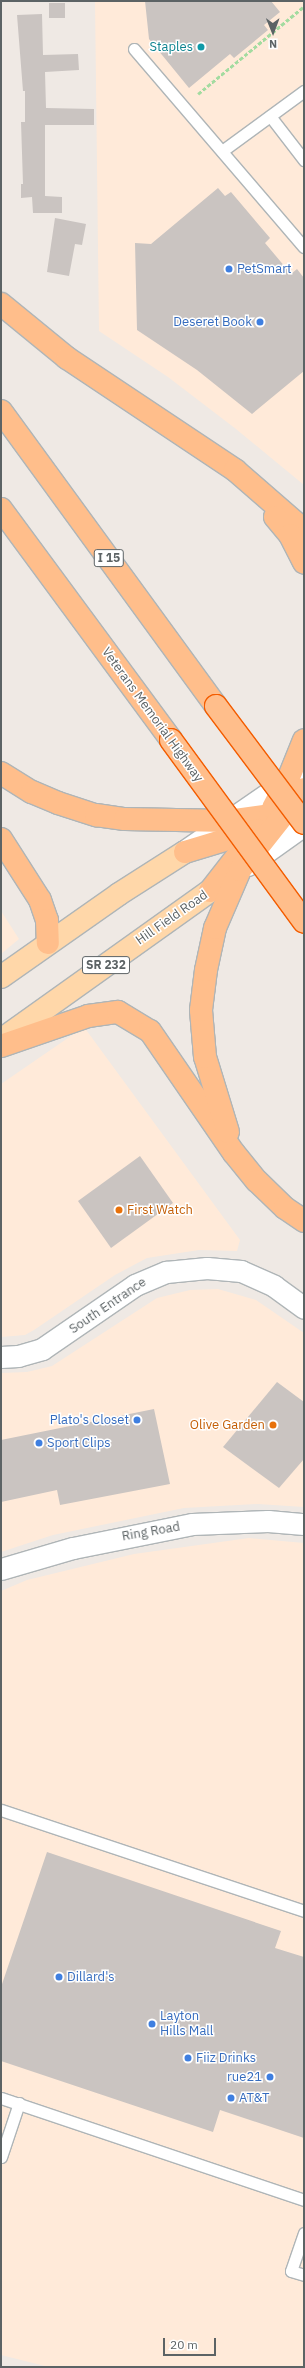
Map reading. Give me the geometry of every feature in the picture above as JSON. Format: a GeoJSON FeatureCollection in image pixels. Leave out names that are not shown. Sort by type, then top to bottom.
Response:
{"type":"FeatureCollection","features":[{"type":"Feature","properties":{"kind":"highway"},"geometry":{"type":"LineString","coordinates":[[1,304],[68,358],[235,470],[304,530]]}},
{"type":"Feature","properties":{"kind":"highway","name":"I 15"},"geometry":{"type":"LineString","coordinates":[[1,411],[216,706],[288,819]]}},
{"type":"Feature","properties":{"kind":"highway"},"geometry":{"type":"LineString","coordinates":[[235,470],[290,535],[304,563]]}},
{"type":"Feature","properties":{"kind":"highway","name":"Veterans Memorial Highway"},"geometry":{"type":"LineString","coordinates":[[1,509],[304,922]]}},
{"type":"Feature","properties":{"kind":"highway"},"geometry":{"type":"LineString","coordinates":[[234,1153],[204,1057],[202,1010],[206,970],[215,928],[240,870],[288,819],[298,780],[304,740]]}},
{"type":"Feature","properties":{"kind":"highway"},"geometry":{"type":"LineString","coordinates":[[1,773],[42,797],[96,814],[175,822],[288,819]]}},
{"type":"Feature","properties":{"kind":"highway"},"geometry":{"type":"LineString","coordinates":[[185,852],[288,819]]}},
{"type":"Feature","properties":{"kind":"highway"},"geometry":{"type":"LineString","coordinates":[[210,891],[288,819]]}},
{"type":"Feature","properties":{"kind":"highway"},"geometry":{"type":"LineString","coordinates":[[1,839],[40,900],[47,920],[48,943]]}},
{"type":"Feature","properties":{"kind":"highway"},"geometry":{"type":"LineString","coordinates":[[1,1046],[88,1016],[118,1012],[150,1030],[234,1153],[257,1181],[304,1221]]}},
{"type":"Feature","properties":{"kind":"main road"},"geometry":{"type":"LineString","coordinates":[[1,977],[48,943],[185,852],[228,821],[298,780]]}},
{"type":"Feature","properties":{"kind":"main road","name":"Hill Field Road"},"geometry":{"type":"LineString","coordinates":[[1,1040],[240,870]]}},
{"type":"Feature","properties":{"kind":"street","name":"South Entrance"},"geometry":{"type":"LineString","coordinates":[[1,1357],[18,1356],[42,1350],[135,1285],[154,1276],[180,1270],[218,1268],[241,1271],[274,1286],[304,1308]]}},
{"type":"Feature","properties":{"kind":"street","name":"Ring Road"},"geometry":{"type":"LineString","coordinates":[[1,1569],[73,1548],[192,1524],[242,1521],[304,1524]]}},
{"type":"Feature","properties":{"kind":"lane"},"geometry":{"type":"LineString","coordinates":[[134,49],[304,247]]}},
{"type":"Feature","properties":{"kind":"lane"},"geometry":{"type":"LineString","coordinates":[[222,151],[304,91]]}},
{"type":"Feature","properties":{"kind":"lane"},"geometry":{"type":"LineString","coordinates":[[270,116],[304,160]]}},
{"type":"Feature","properties":{"kind":"lane"},"geometry":{"type":"LineString","coordinates":[[1,1810],[304,1911]]}},
{"type":"Feature","properties":{"kind":"lane"},"geometry":{"type":"LineString","coordinates":[[1,2098],[304,2200]]}},
{"type":"Feature","properties":{"kind":"lane"},"geometry":{"type":"LineString","coordinates":[[1,2157],[19,2103]]}},
{"type":"Feature","properties":{"kind":"lane"},"geometry":{"type":"LineString","coordinates":[[304,2233],[291,2271],[304,2275]]}},
{"type":"Feature","properties":{"kind":"path"},"geometry":{"type":"LineString","coordinates":[[198,94],[303,7]]}},
{"type":"Feature","properties":{"kind":"shaded area"},"geometry":{"type":"Polygon","coordinates":[[[95,1],[304,1],[304,485],[236,429],[168,377],[99,331],[95,1]]]}},
{"type":"Feature","properties":{"kind":"shaded area"},"geometry":{"type":"Polygon","coordinates":[[[1,911],[19,939],[1,954],[1,911]]]}},
{"type":"Feature","properties":{"kind":"shaded area"},"geometry":{"type":"Polygon","coordinates":[[[84,1027],[240,1240],[237,1251],[199,1250],[147,1258],[115,1275],[25,1335],[1,1337],[1,1084],[84,1027]]]}},
{"type":"Feature","properties":{"kind":"shaded area"},"geometry":{"type":"Polygon","coordinates":[[[218,1289],[256,1300],[304,1333],[304,1507],[258,1504],[184,1508],[53,1535],[1,1552],[1,1373],[27,1372],[52,1366],[157,1298],[190,1290],[218,1289]]]}},
{"type":"Feature","properties":{"kind":"shaded area"},"geometry":{"type":"Polygon","coordinates":[[[249,1538],[304,1543],[304,2367],[49,2367],[1,2355],[1,1591],[27,1580],[134,1554],[249,1538]]]}},
{"type":"Feature","properties":{"kind":"building","name":"Staples"},"geometry":{"type":"Polygon","coordinates":[[[145,1],[271,1],[280,12],[264,25],[268,30],[234,58],[230,54],[189,88],[149,39],[145,1]]]}},
{"type":"Feature","properties":{"kind":"building"},"geometry":{"type":"Polygon","coordinates":[[[49,3],[65,3],[65,18],[49,18],[49,3]]]}},
{"type":"Feature","properties":{"kind":"building"},"geometry":{"type":"Polygon","coordinates":[[[42,14],[43,55],[78,54],[79,70],[45,72],[46,108],[94,109],[94,125],[45,125],[45,196],[62,197],[62,213],[33,213],[32,197],[21,198],[21,184],[23,184],[21,122],[25,122],[25,91],[23,91],[17,15],[42,14]]]}},
{"type":"Feature","properties":{"kind":"building"},"geometry":{"type":"Polygon","coordinates":[[[218,188],[225,196],[231,192],[270,238],[265,243],[291,274],[297,269],[304,278],[304,371],[252,414],[197,370],[137,330],[135,243],[151,244],[218,188]]]}},
{"type":"Feature","properties":{"kind":"building"},"geometry":{"type":"Polygon","coordinates":[[[55,218],[86,224],[82,245],[75,244],[69,276],[47,272],[55,218]]]}},
{"type":"Feature","properties":{"kind":"building"},"geometry":{"type":"Polygon","coordinates":[[[140,1156],[173,1203],[111,1248],[78,1201],[140,1156]]]}},
{"type":"Feature","properties":{"kind":"building","name":"Olive Garden"},"geometry":{"type":"Polygon","coordinates":[[[277,1382],[304,1402],[304,1459],[279,1488],[223,1447],[277,1382]]]}},
{"type":"Feature","properties":{"kind":"building"},"geometry":{"type":"Polygon","coordinates":[[[154,1409],[170,1484],[60,1505],[57,1490],[1,1502],[1,1440],[154,1409]]]}},
{"type":"Feature","properties":{"kind":"building","name":"Layton Hills Mall"},"geometry":{"type":"Polygon","coordinates":[[[47,1852],[281,1931],[275,1948],[304,1957],[304,2138],[220,2110],[213,2132],[1,2061],[1,1987],[47,1852]]]}},
{"type":"Feature","properties":{"kind":"place","name":"Staples"},"geometry":{"type":"Point","coordinates":[201,47]}},
{"type":"Feature","properties":{"kind":"place","name":"PetSmart"},"geometry":{"type":"Point","coordinates":[229,269]}},
{"type":"Feature","properties":{"kind":"place","name":"Deseret Book"},"geometry":{"type":"Point","coordinates":[260,322]}},
{"type":"Feature","properties":{"kind":"place","name":"First Watch"},"geometry":{"type":"Point","coordinates":[119,1210]}},
{"type":"Feature","properties":{"kind":"place","name":"Plato's Closet"},"geometry":{"type":"Point","coordinates":[137,1420]}},
{"type":"Feature","properties":{"kind":"place","name":"Olive Garden"},"geometry":{"type":"Point","coordinates":[273,1425]}},
{"type":"Feature","properties":{"kind":"place","name":"Sport Clips"},"geometry":{"type":"Point","coordinates":[39,1443]}},
{"type":"Feature","properties":{"kind":"place","name":"Dillard's"},"geometry":{"type":"Point","coordinates":[59,1977]}},
{"type":"Feature","properties":{"kind":"place","name":"Layton Hills Mall"},"geometry":{"type":"Point","coordinates":[152,2024]}},
{"type":"Feature","properties":{"kind":"place","name":"Fiiz Drinks"},"geometry":{"type":"Point","coordinates":[188,2058]}},
{"type":"Feature","properties":{"kind":"place","name":"rue21"},"geometry":{"type":"Point","coordinates":[270,2077]}},
{"type":"Feature","properties":{"kind":"place","name":"AT&T"},"geometry":{"type":"Point","coordinates":[231,2098]}}]}
